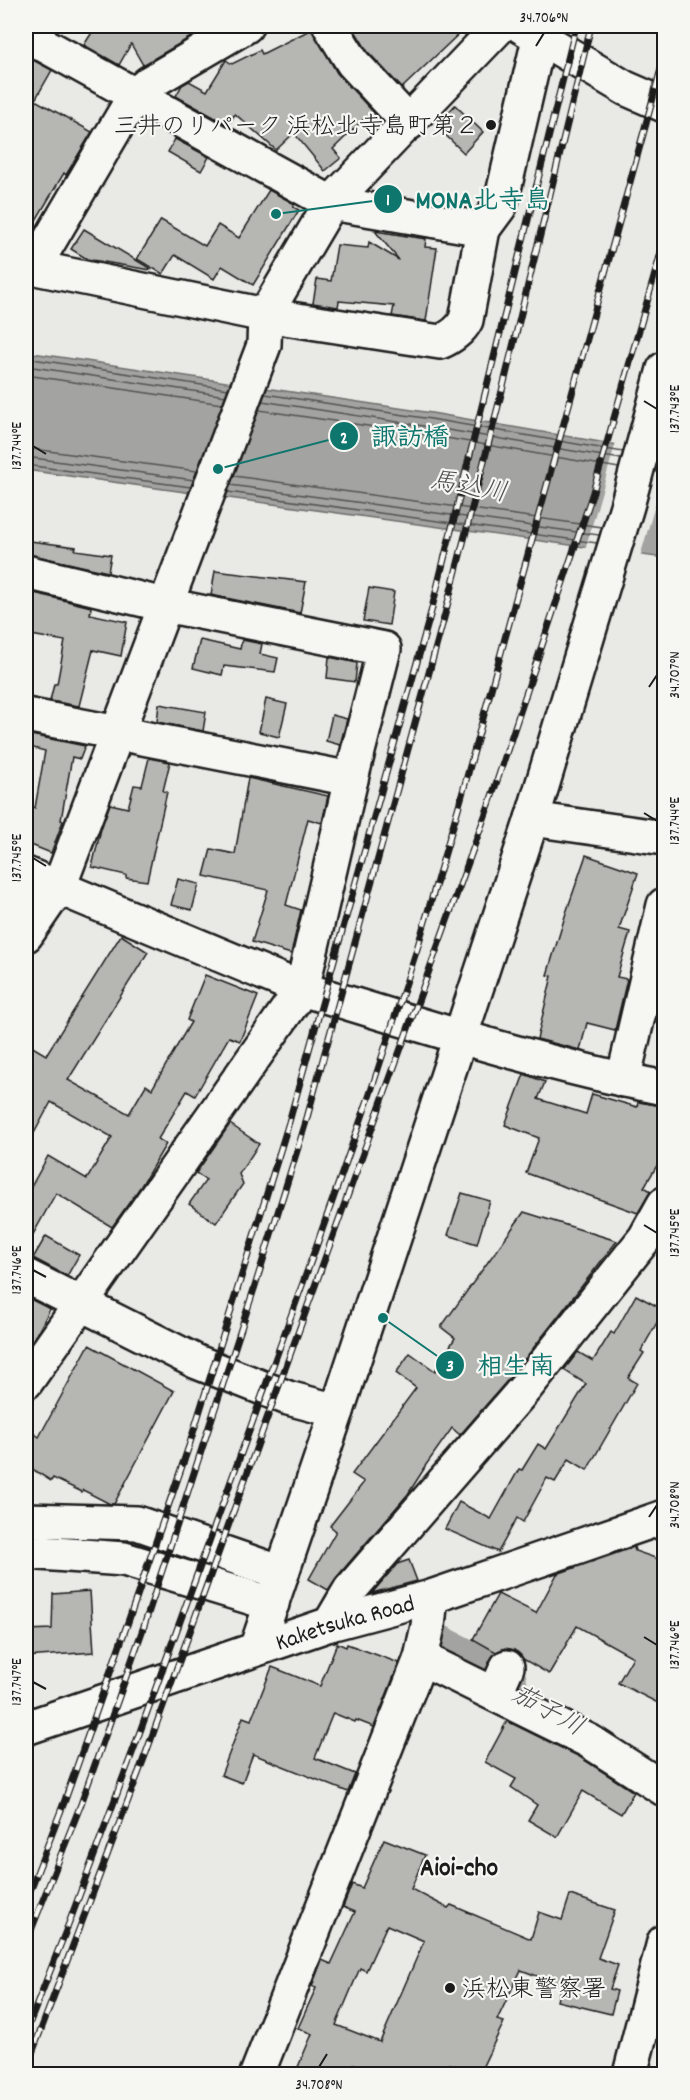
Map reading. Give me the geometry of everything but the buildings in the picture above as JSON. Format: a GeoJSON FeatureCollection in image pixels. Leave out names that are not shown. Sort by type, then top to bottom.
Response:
{"type":"FeatureCollection","features":[{"type":"Feature","properties":{"kind":"main road"},"geometry":{"type":"LineString","coordinates":[[246,26],[149,83],[135,95],[30,266],[265,330],[440,342],[462,327],[466,320],[483,229],[500,206],[502,198],[534,30],[625,88],[664,105]]}},
{"type":"Feature","properties":{"kind":"main road"},"geometry":{"type":"LineString","coordinates":[[330,26],[353,63],[409,123]]}},
{"type":"Feature","properties":{"kind":"main road"},"geometry":{"type":"LineString","coordinates":[[26,935],[59,887],[265,330],[331,203],[500,26]]}},
{"type":"Feature","properties":{"kind":"main road"},"geometry":{"type":"LineString","coordinates":[[26,35],[331,203],[483,229]]}},
{"type":"Feature","properties":{"kind":"main road"},"geometry":{"type":"LineString","coordinates":[[256,1648],[337,1411],[532,819],[596,612],[663,376]]}},
{"type":"Feature","properties":{"kind":"main road"},"geometry":{"type":"LineString","coordinates":[[26,572],[168,597],[384,649],[302,988],[26,1382]]}},
{"type":"Feature","properties":{"kind":"main road"},"geometry":{"type":"LineString","coordinates":[[26,715],[351,779]]}},
{"type":"Feature","properties":{"kind":"main road"},"geometry":{"type":"LineString","coordinates":[[532,819],[664,838]]}},
{"type":"Feature","properties":{"kind":"main road"},"geometry":{"type":"LineString","coordinates":[[26,874],[302,988],[461,1038],[623,1080],[664,1088]]}},
{"type":"Feature","properties":{"kind":"main road"},"geometry":{"type":"LineString","coordinates":[[623,1080],[664,905]]}},
{"type":"Feature","properties":{"kind":"main road"},"geometry":{"type":"LineString","coordinates":[[330,1624],[350,1590],[527,1386],[588,1311],[645,1238],[664,1204]]}},
{"type":"Feature","properties":{"kind":"main road"},"geometry":{"type":"LineString","coordinates":[[26,1276],[218,1371],[288,1398],[337,1411]]}},
{"type":"Feature","properties":{"kind":"main road","name":"Kaketsuka Road"},"geometry":{"type":"LineString","coordinates":[[26,1728],[256,1648],[330,1624],[431,1597],[664,1517]]}},
{"type":"Feature","properties":{"kind":"main road"},"geometry":{"type":"LineString","coordinates":[[26,1520],[136,1523],[282,1573]]}},
{"type":"Feature","properties":{"kind":"main road"},"geometry":{"type":"LineString","coordinates":[[26,1552],[124,1559],[272,1604]]}},
{"type":"Feature","properties":{"kind":"main road"},"geometry":{"type":"LineString","coordinates":[[257,2074],[421,1658],[429,1626],[431,1597]]}},
{"type":"Feature","properties":{"kind":"main road"},"geometry":{"type":"LineString","coordinates":[[421,1658],[501,1681],[664,1789]]}},
{"type":"Feature","properties":{"kind":"main road"},"geometry":{"type":"LineString","coordinates":[[630,2074],[659,1983],[664,1942]]}},
{"type":"Feature","properties":{"kind":"water","name":"馬込川"},"geometry":{"type":"Polygon","coordinates":[[[26,352],[432,413],[664,453],[664,558],[26,470],[26,352]]]}},
{"type":"Feature","properties":{"kind":"pier"},"geometry":{"type":"Polygon","coordinates":[[[616,442],[664,450],[664,474],[640,557],[585,550],[616,442]]]}},
{"type":"Feature","properties":{"kind":"waterway","name":"茄子川"},"geometry":{"type":"LineString","coordinates":[[69,1539],[134,1544],[224,1568],[248,1580]]}},
{"type":"Feature","properties":{"kind":"waterway","name":"茄子川"},"geometry":{"type":"LineString","coordinates":[[433,1645],[504,1682]]}},
{"type":"Feature","properties":{"kind":"railway"},"geometry":{"type":"LineString","coordinates":[[26,1901],[65,1800],[189,1446],[289,1122],[431,612],[576,26]]}},
{"type":"Feature","properties":{"kind":"railway"},"geometry":{"type":"LineString","coordinates":[[26,1943],[81,1804],[144,1626],[305,1125],[445,614],[591,26]]}},
{"type":"Feature","properties":{"kind":"railway"},"geometry":{"type":"LineString","coordinates":[[26,2032],[134,1748],[316,1247],[370,1094],[417,949],[462,795],[664,58]]}},
{"type":"Feature","properties":{"kind":"railway"},"geometry":{"type":"LineString","coordinates":[[26,2069],[146,1753],[490,802],[593,492],[664,242]]}},
{"type":"Feature","properties":{"kind":"place","name":"三井のリパーク 浜松北寺島町第２"},"geometry":{"type":"Point","coordinates":[491,125]}},
{"type":"Feature","properties":{"kind":"place","name":"MONA北寺島"},"geometry":{"type":"Point","coordinates":[276,214]}},
{"type":"Feature","properties":{"kind":"place","name":"諏訪橋"},"geometry":{"type":"Point","coordinates":[218,469]}},
{"type":"Feature","properties":{"kind":"place","name":"相生南"},"geometry":{"type":"Point","coordinates":[383,1318]}},
{"type":"Feature","properties":{"kind":"place","name":"浜松東警察署"},"geometry":{"type":"Point","coordinates":[450,1988]}},
{"type":"Feature","properties":{"kind":"district","name":"Aioi-cho"},"geometry":{"type":"Point","coordinates":[459,1866]}}]}
